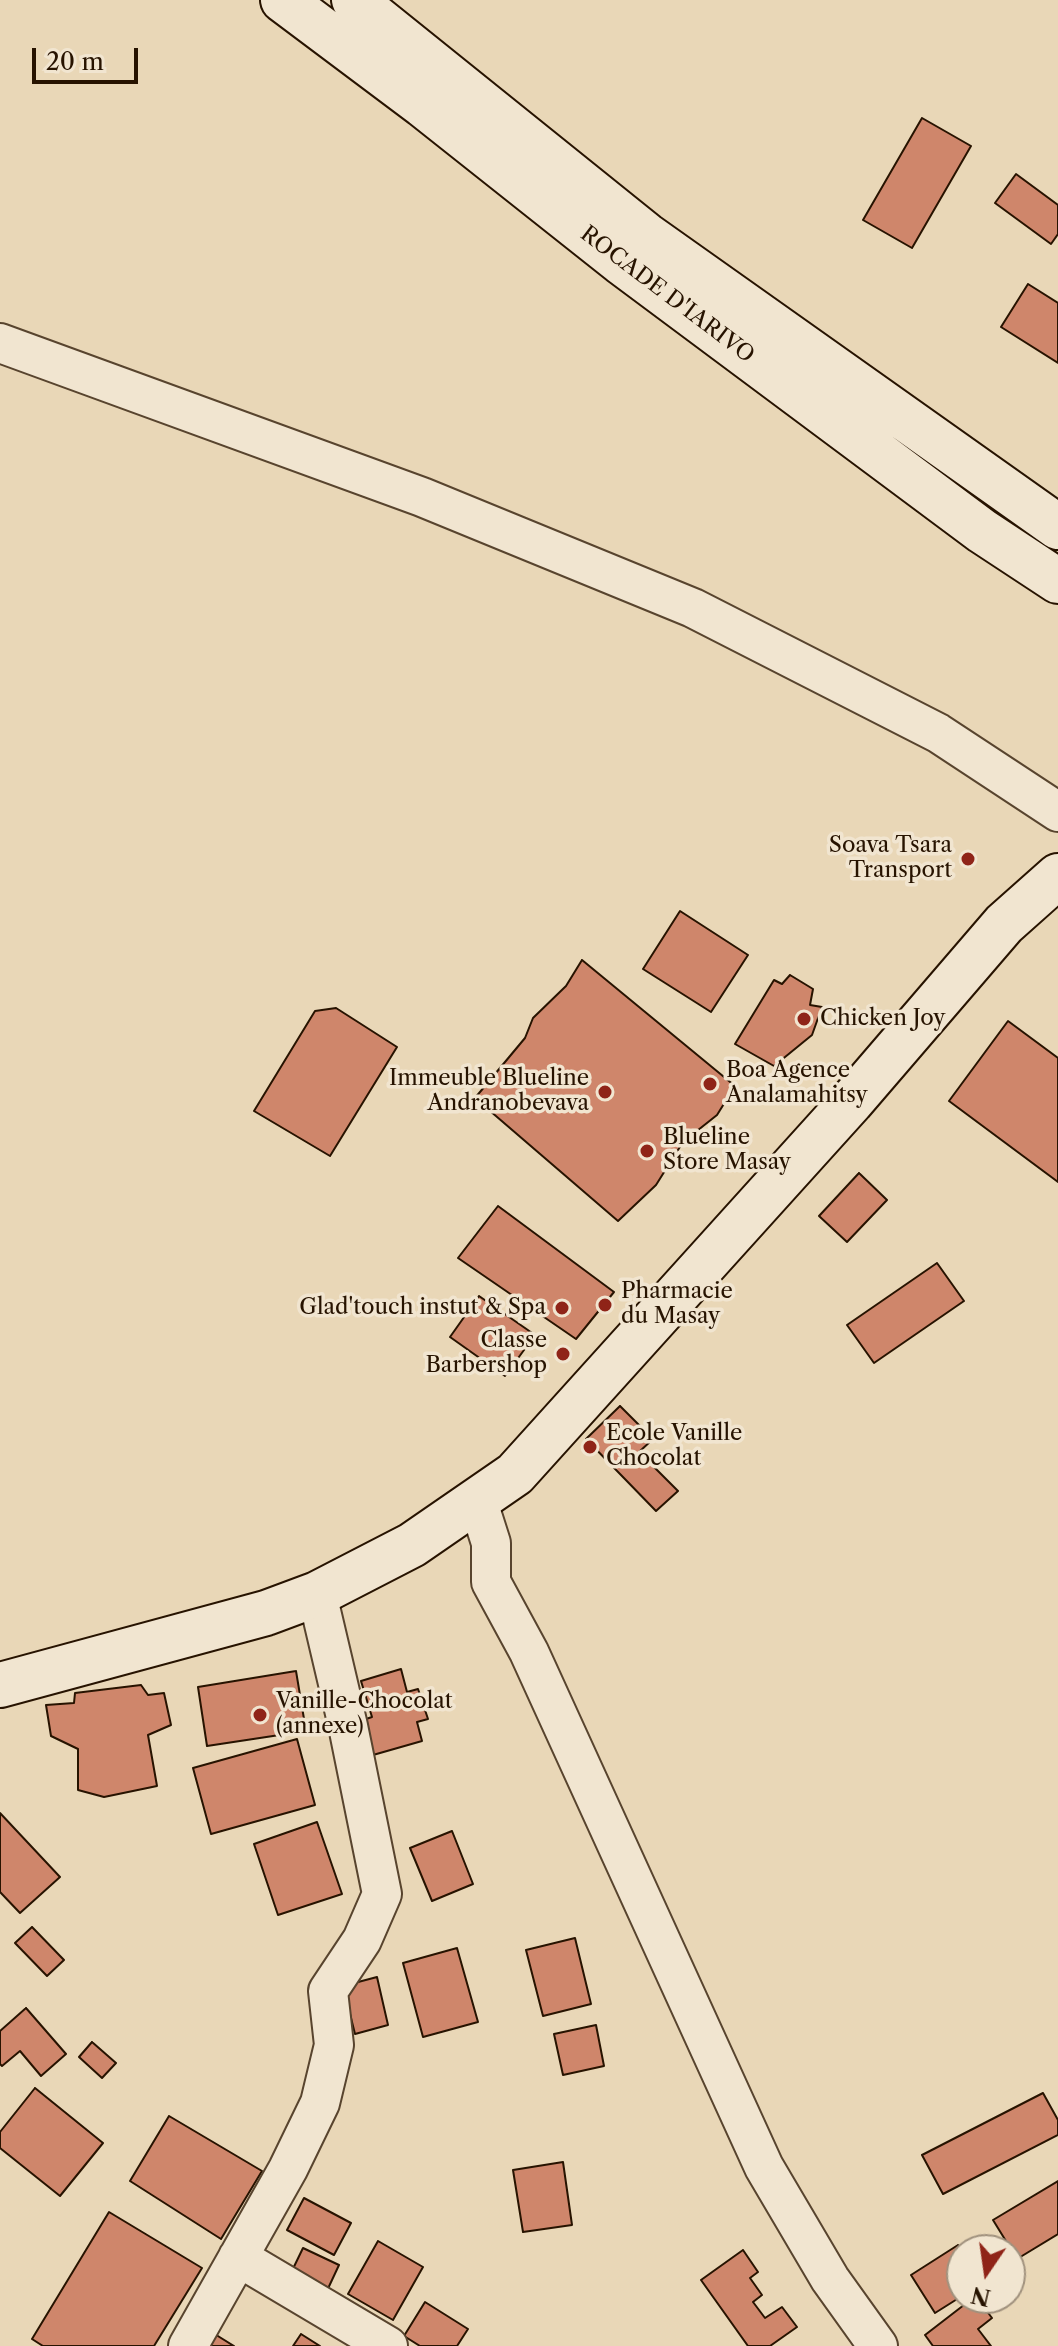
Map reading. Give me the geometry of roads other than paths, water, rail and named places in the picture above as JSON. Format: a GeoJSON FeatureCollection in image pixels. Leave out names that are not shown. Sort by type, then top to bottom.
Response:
{"type":"FeatureCollection","features":[{"type":"Feature","properties":{"kind":"main road","name":"ROCADE D'IARIVO"},"geometry":{"type":"LineString","coordinates":[[283,0],[423,105],[621,262],[982,531],[1058,581]]}},
{"type":"Feature","properties":{"kind":"main road","name":"ROCADE D'IARIVO"},"geometry":{"type":"LineString","coordinates":[[354,0],[646,235],[1058,527]]}},
{"type":"Feature","properties":{"kind":"main road"},"geometry":{"type":"LineString","coordinates":[[0,1685],[266,1613],[317,1594],[412,1545],[515,1474],[851,1102],[1004,924],[1058,876]]}},
{"type":"Feature","properties":{"kind":"street"},"geometry":{"type":"LineString","coordinates":[[0,343],[422,497],[693,608],[938,733],[1058,812]]}},
{"type":"Feature","properties":{"kind":"street"},"geometry":{"type":"LineString","coordinates":[[477,1499],[491,1543],[491,1582],[529,1652],[764,2167],[830,2279],[878,2346]]}},
{"type":"Feature","properties":{"kind":"street"},"geometry":{"type":"LineString","coordinates":[[188,2346],[288,2169],[320,2103],[334,2045],[328,1991],[362,1940],[382,1894],[317,1594]]}},
{"type":"Feature","properties":{"kind":"street"},"geometry":{"type":"LineString","coordinates":[[238,2257],[388,2346]]}},
{"type":"Feature","properties":{"kind":"place","name":"Soava Tsara Transport"},"geometry":{"type":"Point","coordinates":[968,859]}},
{"type":"Feature","properties":{"kind":"place","name":"Chicken Joy"},"geometry":{"type":"Point","coordinates":[804,1019]}},
{"type":"Feature","properties":{"kind":"place","name":"Boa Agence Analamahitsy"},"geometry":{"type":"Point","coordinates":[710,1084]}},
{"type":"Feature","properties":{"kind":"place","name":"Immeuble Blueline Andranobevava"},"geometry":{"type":"Point","coordinates":[605,1092]}},
{"type":"Feature","properties":{"kind":"place","name":"Blueline Store Masay"},"geometry":{"type":"Point","coordinates":[647,1151]}},
{"type":"Feature","properties":{"kind":"place","name":"Pharmacie du Masay"},"geometry":{"type":"Point","coordinates":[605,1305]}},
{"type":"Feature","properties":{"kind":"place","name":"Glad'touch instut & Spa"},"geometry":{"type":"Point","coordinates":[562,1308]}},
{"type":"Feature","properties":{"kind":"place","name":"Classe Barbershop"},"geometry":{"type":"Point","coordinates":[563,1354]}},
{"type":"Feature","properties":{"kind":"place","name":"Ecole Vanille Chocolat"},"geometry":{"type":"Point","coordinates":[590,1447]}},
{"type":"Feature","properties":{"kind":"place","name":"Vanille-Chocolat (annexe)"},"geometry":{"type":"Point","coordinates":[260,1715]}}]}
